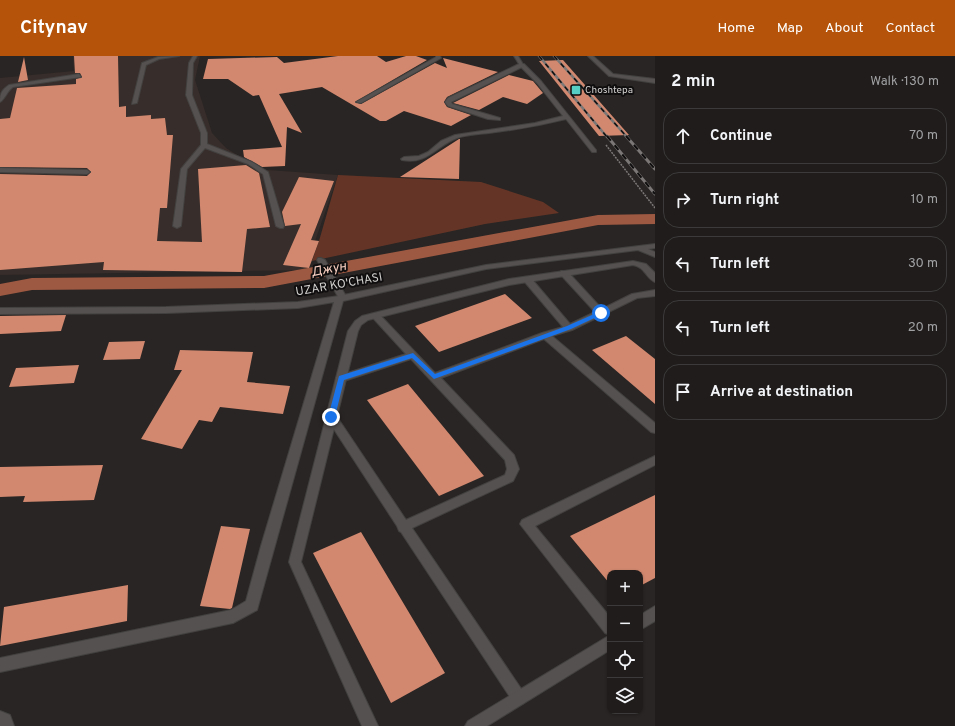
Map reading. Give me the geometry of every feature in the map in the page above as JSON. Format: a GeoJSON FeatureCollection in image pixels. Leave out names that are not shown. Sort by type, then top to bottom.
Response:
{"type":"FeatureCollection","features":[{"type":"Feature","properties":{"kind":"street"},"geometry":{"type":"LineString","coordinates":[[134,103],[144,64],[158,58],[177,56]]}},
{"type":"Feature","properties":{"kind":"street"},"geometry":{"type":"LineString","coordinates":[[178,226],[184,169],[204,145],[204,133],[189,95],[191,63],[195,56]]}},
{"type":"Feature","properties":{"kind":"street"},"geometry":{"type":"LineString","coordinates":[[358,102],[439,58],[438,56]]}},
{"type":"Feature","properties":{"kind":"street"},"geometry":{"type":"LineString","coordinates":[[516,56],[594,150]]}},
{"type":"Feature","properties":{"kind":"street"},"geometry":{"type":"LineString","coordinates":[[590,56],[611,75],[655,80]]}},
{"type":"Feature","properties":{"kind":"street"},"geometry":{"type":"LineString","coordinates":[[498,119],[457,108],[448,102],[450,99],[522,65]]}},
{"type":"Feature","properties":{"kind":"street"},"geometry":{"type":"LineString","coordinates":[[0,100],[5,90],[11,86],[79,76]]}},
{"type":"Feature","properties":{"kind":"street"},"geometry":{"type":"LineString","coordinates":[[404,159],[420,158],[430,153],[443,142],[457,136],[535,125],[567,117]]}},
{"type":"Feature","properties":{"kind":"street"},"geometry":{"type":"LineString","coordinates":[[204,145],[250,163],[266,173],[280,226]]}},
{"type":"Feature","properties":{"kind":"street"},"geometry":{"type":"LineString","coordinates":[[0,170],[87,172]]}},
{"type":"Feature","properties":{"kind":"street","name":"UZAR KO'CHASI"},"geometry":{"type":"LineString","coordinates":[[0,311],[166,310],[298,305],[340,295],[486,267],[655,246]]}},
{"type":"Feature","properties":{"kind":"street"},"geometry":{"type":"LineString","coordinates":[[642,264],[640,249],[655,255]]}},
{"type":"Feature","properties":{"kind":"street"},"geometry":{"type":"LineString","coordinates":[[0,665],[233,616],[252,605],[267,546],[340,295],[321,260]]}},
{"type":"Feature","properties":{"kind":"street"},"geometry":{"type":"LineString","coordinates":[[370,726],[295,562],[355,327],[365,318],[509,282],[564,273],[633,263],[642,264],[655,279]]}},
{"type":"Feature","properties":{"kind":"street"},"geometry":{"type":"LineString","coordinates":[[564,273],[601,313]]}},
{"type":"Feature","properties":{"kind":"street"},"geometry":{"type":"LineString","coordinates":[[527,279],[569,328]]}},
{"type":"Feature","properties":{"kind":"street"},"geometry":{"type":"LineString","coordinates":[[434,377],[569,328],[635,296],[655,293]]}},
{"type":"Feature","properties":{"kind":"street"},"geometry":{"type":"LineString","coordinates":[[376,316],[510,458],[513,469],[509,478],[403,527]]}},
{"type":"Feature","properties":{"kind":"street"},"geometry":{"type":"LineString","coordinates":[[545,336],[655,429]]}},
{"type":"Feature","properties":{"kind":"street"},"geometry":{"type":"LineString","coordinates":[[341,378],[413,355]]}},
{"type":"Feature","properties":{"kind":"street"},"geometry":{"type":"LineString","coordinates":[[331,417],[403,527],[519,698]]}},
{"type":"Feature","properties":{"kind":"street"},"geometry":{"type":"LineString","coordinates":[[607,624],[526,524],[655,460]]}},
{"type":"Feature","properties":{"kind":"street"},"geometry":{"type":"LineString","coordinates":[[643,621],[655,613]]}},
{"type":"Feature","properties":{"kind":"street"},"geometry":{"type":"LineString","coordinates":[[473,726],[607,644]]}},
{"type":"Feature","properties":{"kind":"street"},"geometry":{"type":"LineString","coordinates":[[0,718],[5,720],[6,726]]}},
{"type":"Feature","properties":{"kind":"path"},"geometry":{"type":"LineString","coordinates":[[624,167],[645,197],[655,208]]}},
{"type":"Feature","properties":{"kind":"shaded area"},"geometry":{"type":"Polygon","coordinates":[[[73,56],[200,56],[195,80],[212,133],[226,148],[250,163],[254,169],[338,175],[305,270],[0,275],[0,78],[74,71],[73,56]]]}},
{"type":"Feature","properties":{"kind":"shaded area"},"geometry":{"type":"Polygon","coordinates":[[[338,175],[481,182],[543,202],[559,213],[485,224],[312,261],[338,175]]]}},
{"type":"Feature","properties":{"kind":"building"},"geometry":{"type":"Polygon","coordinates":[[[74,56],[118,56],[119,107],[126,106],[126,117],[151,115],[151,119],[165,118],[167,135],[173,135],[167,208],[160,208],[157,241],[202,242],[198,169],[246,165],[259,173],[270,227],[247,229],[242,272],[103,270],[104,262],[0,270],[0,174],[87,176],[91,172],[87,168],[0,167],[0,119],[10,118],[17,88],[76,84],[76,79],[82,77],[80,73],[75,73],[74,56]]]}},
{"type":"Feature","properties":{"kind":"building"},"geometry":{"type":"Polygon","coordinates":[[[338,56],[377,56],[386,62],[406,56],[416,56],[427,60],[355,102],[361,104],[435,63],[447,68],[443,58],[498,72],[447,97],[444,102],[447,107],[471,115],[451,126],[404,111],[386,121],[380,121],[322,87],[279,94],[302,133],[287,127],[285,166],[262,167],[244,157],[243,150],[282,147],[259,95],[253,96],[228,79],[203,79],[208,59],[277,57],[284,63],[338,56]]]}},
{"type":"Feature","properties":{"kind":"building"},"geometry":{"type":"Polygon","coordinates":[[[24,57],[28,80],[18,82],[24,57]]]}},
{"type":"Feature","properties":{"kind":"building"},"geometry":{"type":"Polygon","coordinates":[[[563,60],[629,135],[599,136],[539,61],[563,60]]]}},
{"type":"Feature","properties":{"kind":"building"},"geometry":{"type":"Polygon","coordinates":[[[509,75],[533,81],[543,93],[527,104],[503,97],[479,110],[453,103],[509,75]]]}},
{"type":"Feature","properties":{"kind":"building"},"geometry":{"type":"Polygon","coordinates":[[[459,139],[459,179],[400,177],[459,139]]]}},
{"type":"Feature","properties":{"kind":"building"},"geometry":{"type":"Polygon","coordinates":[[[299,177],[334,181],[311,240],[319,241],[309,268],[283,265],[301,224],[285,226],[282,212],[299,177]]]}},
{"type":"Feature","properties":{"kind":"building"},"geometry":{"type":"Polygon","coordinates":[[[505,294],[532,318],[439,352],[415,326],[505,294]]]}},
{"type":"Feature","properties":{"kind":"building"},"geometry":{"type":"Polygon","coordinates":[[[66,315],[61,331],[0,334],[0,316],[66,315]]]}},
{"type":"Feature","properties":{"kind":"building"},"geometry":{"type":"Polygon","coordinates":[[[626,336],[655,359],[655,404],[592,350],[626,336]]]}},
{"type":"Feature","properties":{"kind":"building"},"geometry":{"type":"Polygon","coordinates":[[[145,341],[140,359],[103,360],[109,342],[145,341]]]}},
{"type":"Feature","properties":{"kind":"building"},"geometry":{"type":"Polygon","coordinates":[[[180,350],[253,352],[247,382],[290,386],[283,414],[220,407],[212,422],[199,420],[182,449],[141,439],[182,370],[174,370],[180,350]]]}},
{"type":"Feature","properties":{"kind":"building"},"geometry":{"type":"Polygon","coordinates":[[[79,365],[74,383],[9,387],[16,368],[79,365]]]}},
{"type":"Feature","properties":{"kind":"building"},"geometry":{"type":"Polygon","coordinates":[[[408,384],[484,476],[439,496],[367,400],[408,384]]]}},
{"type":"Feature","properties":{"kind":"building"},"geometry":{"type":"Polygon","coordinates":[[[103,465],[94,500],[23,502],[25,496],[0,497],[0,467],[103,465]]]}},
{"type":"Feature","properties":{"kind":"building"},"geometry":{"type":"Polygon","coordinates":[[[655,495],[655,578],[643,584],[643,570],[607,570],[607,580],[570,536],[655,495]]]}},
{"type":"Feature","properties":{"kind":"building"},"geometry":{"type":"Polygon","coordinates":[[[221,526],[250,529],[232,608],[230,609],[200,606],[221,526]]]}},
{"type":"Feature","properties":{"kind":"building"},"geometry":{"type":"Polygon","coordinates":[[[361,532],[445,673],[391,703],[313,553],[361,532]]]}},
{"type":"Feature","properties":{"kind":"building"},"geometry":{"type":"Polygon","coordinates":[[[128,585],[127,621],[0,646],[4,607],[128,585]]]}},
{"type":"Feature","properties":{"kind":"waterway","name":"Джун"},"geometry":{"type":"LineString","coordinates":[[0,290],[32,284],[264,282],[598,220],[655,219]]}},
{"type":"Feature","properties":{"kind":"railway"},"geometry":{"type":"LineString","coordinates":[[539,56],[607,137]]}},
{"type":"Feature","properties":{"kind":"railway"},"geometry":{"type":"LineString","coordinates":[[554,56],[627,137]]}},
{"type":"Feature","properties":{"kind":"railway"},"geometry":{"type":"LineString","coordinates":[[607,136],[655,194]]}},
{"type":"Feature","properties":{"kind":"railway"},"geometry":{"type":"LineString","coordinates":[[626,136],[655,169]]}},
{"type":"Feature","properties":{"kind":"place","name":"Choshtepa"},"geometry":{"type":"Point","coordinates":[576,90]}},
{"type":"Feature","properties":{"kind":"route"},"geometry":{"type":"LineString","coordinates":[[331,417],[341,378],[413,355],[434,377],[569,328],[601,313]]}}]}
